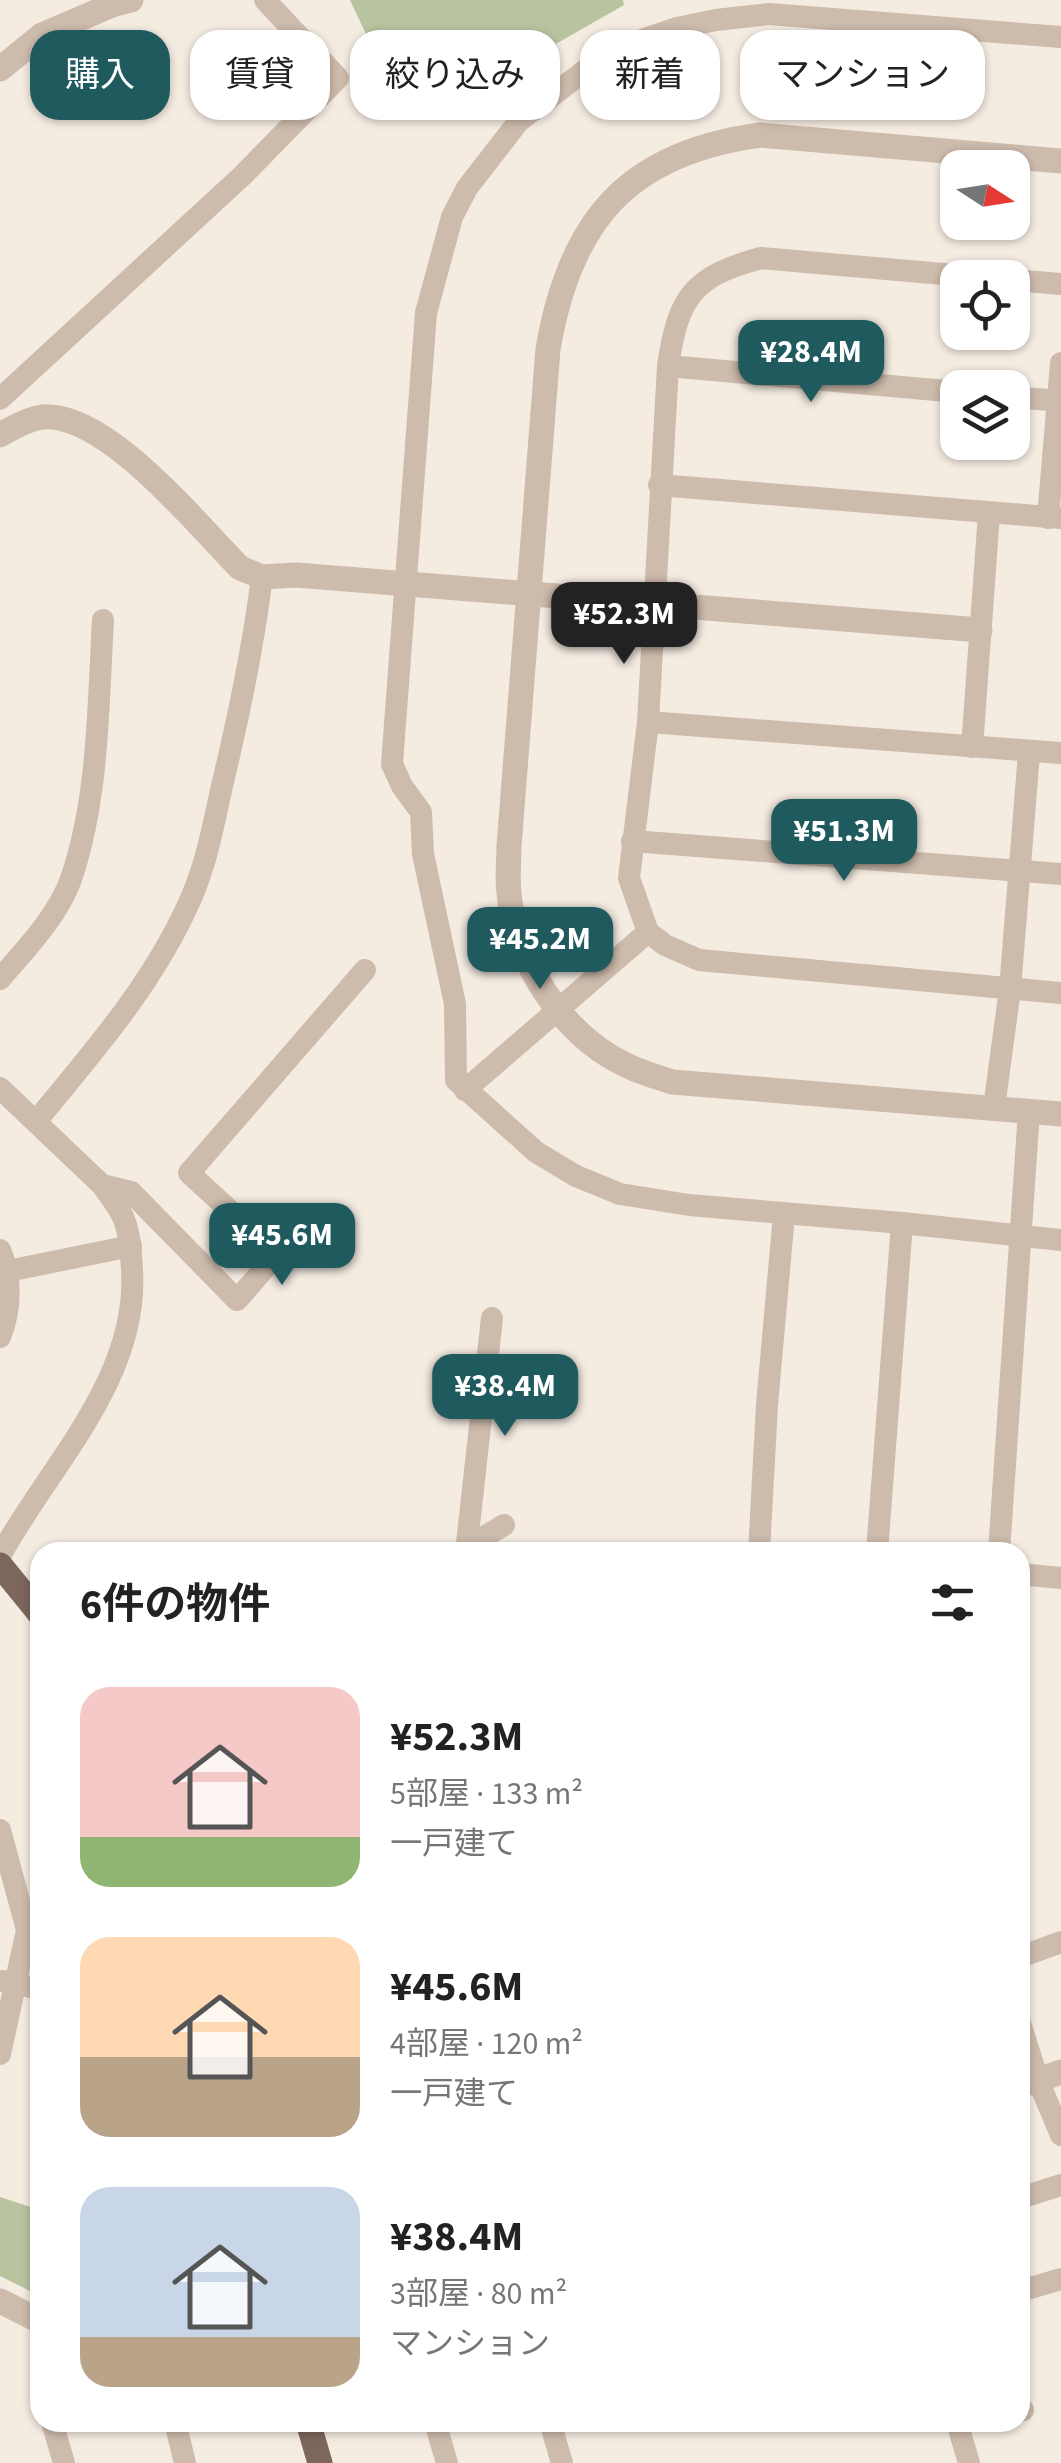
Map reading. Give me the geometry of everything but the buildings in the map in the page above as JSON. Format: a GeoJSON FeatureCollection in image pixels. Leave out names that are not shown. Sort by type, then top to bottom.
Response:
{"type":"FeatureCollection","features":[{"type":"Feature","properties":{"kind":"main road"},"geometry":{"type":"LineString","coordinates":[[0,1565],[30,1602]]}},
{"type":"Feature","properties":{"kind":"main road"},"geometry":{"type":"LineString","coordinates":[[311,2432],[320,2463]]}},
{"type":"Feature","properties":{"kind":"street"},"geometry":{"type":"LineString","coordinates":[[0,69],[42,35],[131,0]]}},
{"type":"Feature","properties":{"kind":"street"},"geometry":{"type":"LineString","coordinates":[[0,399],[242,176],[338,78],[265,0]]}},
{"type":"Feature","properties":{"kind":"street"},"geometry":{"type":"LineString","coordinates":[[1061,38],[769,14],[716,20],[634,43],[596,62],[519,121],[466,188],[452,218],[426,313],[392,764],[421,812],[423,854],[455,1004],[456,1080],[536,1152],[576,1176],[620,1194],[690,1206],[902,1222],[1061,1240]]}},
{"type":"Feature","properties":{"kind":"street"},"geometry":{"type":"LineString","coordinates":[[1061,161],[760,135],[720,140],[655,166],[624,188],[582,238],[556,304],[548,350],[508,892],[516,934],[559,1010],[581,1033],[626,1066],[672,1082],[1061,1114]]}},
{"type":"Feature","properties":{"kind":"street"},"geometry":{"type":"LineString","coordinates":[[940,274],[761,258],[724,267],[702,280],[674,327],[659,485],[648,722],[629,878],[648,932],[665,945],[699,960],[1061,993]]}},
{"type":"Feature","properties":{"kind":"street"},"geometry":{"type":"LineString","coordinates":[[1030,281],[1061,284]]}},
{"type":"Feature","properties":{"kind":"street"},"geometry":{"type":"LineString","coordinates":[[659,485],[1055,518],[1061,363]]}},
{"type":"Feature","properties":{"kind":"street"},"geometry":{"type":"LineString","coordinates":[[668,366],[940,390]]}},
{"type":"Feature","properties":{"kind":"street"},"geometry":{"type":"LineString","coordinates":[[1030,398],[1060,401]]}},
{"type":"Feature","properties":{"kind":"street"},"geometry":{"type":"LineString","coordinates":[[0,435],[44,417],[94,432],[136,461],[240,568],[262,576],[980,630]]}},
{"type":"Feature","properties":{"kind":"street"},"geometry":{"type":"LineString","coordinates":[[972,747],[989,514]]}},
{"type":"Feature","properties":{"kind":"street"},"geometry":{"type":"LineString","coordinates":[[37,1120],[122,1018],[192,895],[211,836],[252,657],[262,576]]}},
{"type":"Feature","properties":{"kind":"street"},"geometry":{"type":"LineString","coordinates":[[0,979],[39,933],[70,882],[84,825],[95,750],[103,620]]}},
{"type":"Feature","properties":{"kind":"street"},"geometry":{"type":"LineString","coordinates":[[648,722],[1061,753]]}},
{"type":"Feature","properties":{"kind":"street"},"geometry":{"type":"LineString","coordinates":[[994,1108],[1010,988],[1029,752]]}},
{"type":"Feature","properties":{"kind":"street"},"geometry":{"type":"LineString","coordinates":[[632,840],[1061,874]]}},
{"type":"Feature","properties":{"kind":"street"},"geometry":{"type":"LineString","coordinates":[[465,1090],[648,932]]}},
{"type":"Feature","properties":{"kind":"street"},"geometry":{"type":"LineString","coordinates":[[102,1185],[131,1192],[237,1300],[277,1254],[189,1173],[365,970]]}},
{"type":"Feature","properties":{"kind":"street"},"geometry":{"type":"LineString","coordinates":[[0,1088],[102,1185],[123,1217],[131,1246],[134,1299],[119,1358],[100,1397],[0,1556]]}},
{"type":"Feature","properties":{"kind":"street"},"geometry":{"type":"LineString","coordinates":[[1000,1542],[1029,1111]]}},
{"type":"Feature","properties":{"kind":"street"},"geometry":{"type":"LineString","coordinates":[[760,1542],[784,1214]]}},
{"type":"Feature","properties":{"kind":"street"},"geometry":{"type":"LineString","coordinates":[[878,1542],[902,1222]]}},
{"type":"Feature","properties":{"kind":"street"},"geometry":{"type":"LineString","coordinates":[[0,1337],[8,1296],[4,1260],[131,1246]]}},
{"type":"Feature","properties":{"kind":"street"},"geometry":{"type":"LineString","coordinates":[[467,1542],[492,1318]]}},
{"type":"Feature","properties":{"kind":"street"},"geometry":{"type":"LineString","coordinates":[[478,1542],[504,1525]]}},
{"type":"Feature","properties":{"kind":"street"},"geometry":{"type":"LineString","coordinates":[[1030,1575],[1061,1578]]}},
{"type":"Feature","properties":{"kind":"street"},"geometry":{"type":"LineString","coordinates":[[0,1830],[27,1930],[7,1982],[0,2054]]}},
{"type":"Feature","properties":{"kind":"street"},"geometry":{"type":"LineString","coordinates":[[1030,1953],[1061,1942]]}},
{"type":"Feature","properties":{"kind":"street"},"geometry":{"type":"LineString","coordinates":[[1030,2051],[1061,2135]]}},
{"type":"Feature","properties":{"kind":"street"},"geometry":{"type":"LineString","coordinates":[[1030,2195],[1061,2185]]}},
{"type":"Feature","properties":{"kind":"street"},"geometry":{"type":"LineString","coordinates":[[1030,2288],[1061,2279]]}},
{"type":"Feature","properties":{"kind":"street"},"geometry":{"type":"LineString","coordinates":[[0,2301],[30,2316]]}},
{"type":"Feature","properties":{"kind":"street"},"geometry":{"type":"LineString","coordinates":[[55,2432],[64,2463]]}},
{"type":"Feature","properties":{"kind":"street"},"geometry":{"type":"LineString","coordinates":[[177,2432],[186,2463]]}},
{"type":"Feature","properties":{"kind":"street"},"geometry":{"type":"LineString","coordinates":[[438,2432],[447,2463]]}},
{"type":"Feature","properties":{"kind":"street"},"geometry":{"type":"LineString","coordinates":[[553,2432],[562,2463]]}},
{"type":"Feature","properties":{"kind":"street"},"geometry":{"type":"LineString","coordinates":[[966,2432],[969,2463]]}},
{"type":"Feature","properties":{"kind":"green space"},"geometry":{"type":"Polygon","coordinates":[[[350,0],[623,0],[624,5],[560,42],[560,30],[364,30],[350,0]]]}},
{"type":"Feature","properties":{"kind":"green space"},"geometry":{"type":"Polygon","coordinates":[[[0,2197],[30,2207],[30,2291],[0,2276],[0,2197]]]}}]}
